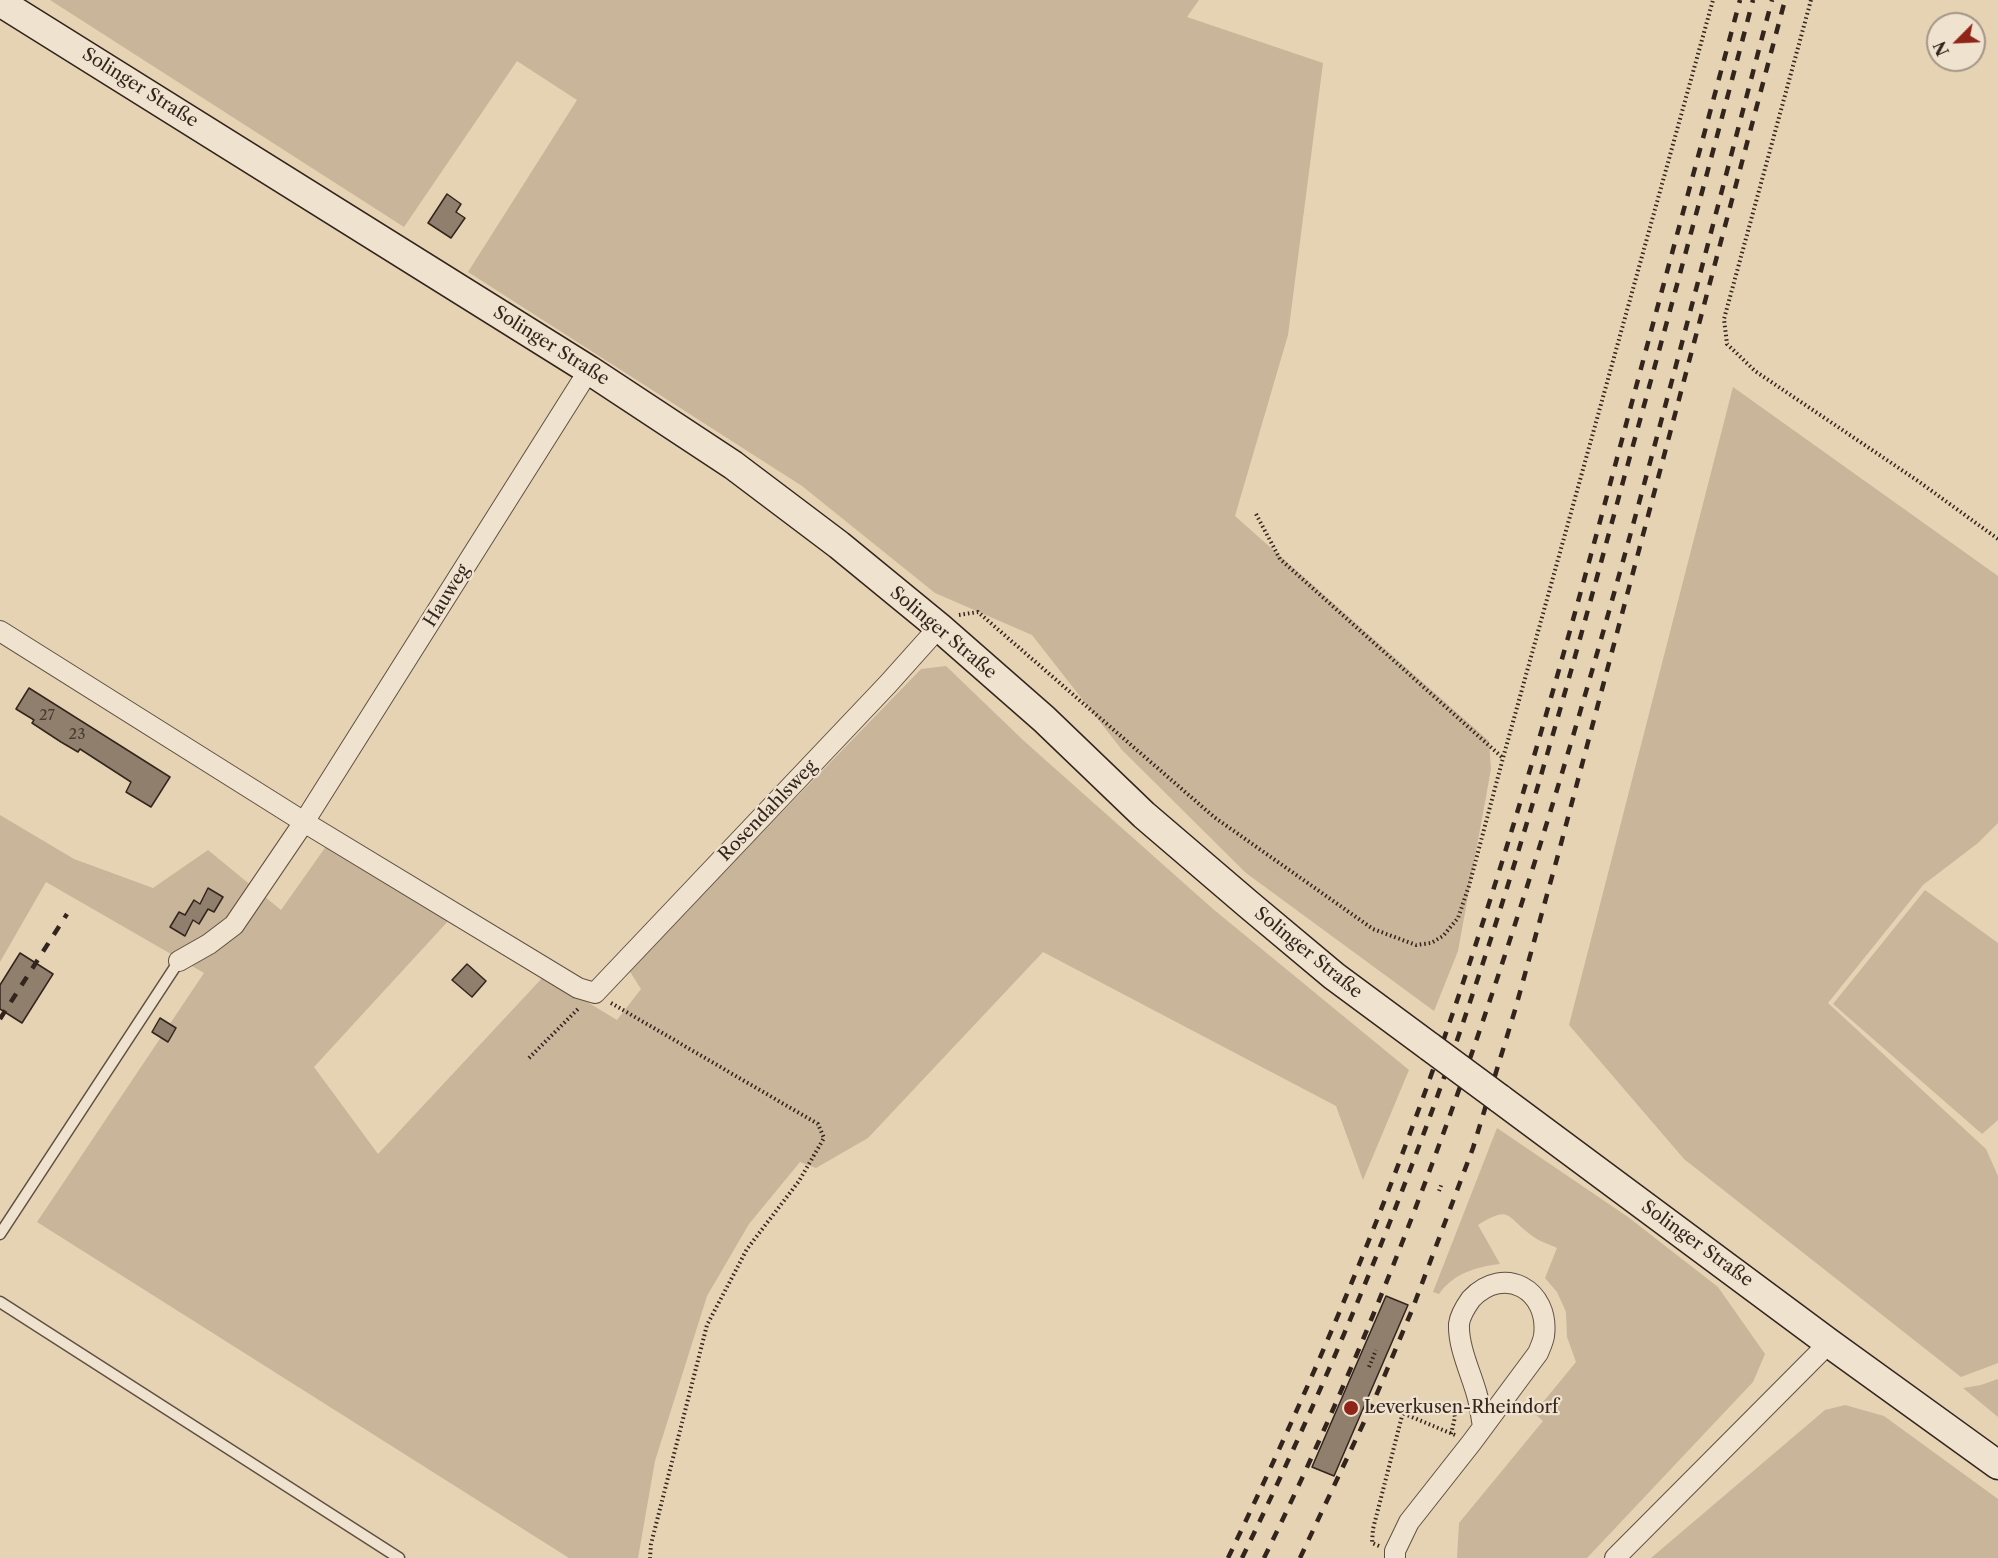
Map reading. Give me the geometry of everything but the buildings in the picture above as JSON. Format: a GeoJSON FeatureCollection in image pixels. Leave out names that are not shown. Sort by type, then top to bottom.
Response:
{"type":"FeatureCollection","features":[{"type":"Feature","properties":{"kind":"main road","name":"Solinger Straße"},"geometry":{"type":"LineString","coordinates":[[0,2],[589,370],[733,465],[839,545],[939,627],[1044,719],[1144,814],[1334,976],[1829,1343],[1998,1465]]}},
{"type":"Feature","properties":{"kind":"street","name":"Hauweg"},"geometry":{"type":"LineString","coordinates":[[179,961],[209,944],[234,924],[304,822],[589,370]]}},
{"type":"Feature","properties":{"kind":"street","name":"Rosendahlsweg"},"geometry":{"type":"LineString","coordinates":[[595,993],[888,684],[939,627]]}},
{"type":"Feature","properties":{"kind":"street"},"geometry":{"type":"LineString","coordinates":[[0,631],[304,822],[578,988],[595,993]]}},
{"type":"Feature","properties":{"kind":"street"},"geometry":{"type":"LineString","coordinates":[[1395,1555],[1409,1522],[1483,1426],[1538,1353],[1544,1338],[1545,1323],[1538,1301],[1525,1287],[1510,1282],[1495,1283],[1478,1292],[1466,1306],[1459,1323],[1461,1344],[1483,1426]]}},
{"type":"Feature","properties":{"kind":"street"},"geometry":{"type":"LineString","coordinates":[[1615,1558],[1829,1343]]}},
{"type":"Feature","properties":{"kind":"lane"},"geometry":{"type":"LineString","coordinates":[[0,1234],[179,961]]}},
{"type":"Feature","properties":{"kind":"lane"},"geometry":{"type":"LineString","coordinates":[[0,1302],[399,1558]]}},
{"type":"Feature","properties":{"kind":"path"},"geometry":{"type":"LineString","coordinates":[[939,627],[956,616],[978,612],[1214,817],[1373,929],[1416,945],[1431,943],[1443,936],[1458,918],[1469,886],[1713,0]]}},
{"type":"Feature","properties":{"kind":"path"},"geometry":{"type":"LineString","coordinates":[[1811,0],[1724,319],[1727,344],[1755,371],[1918,481],[1998,539]]}},
{"type":"Feature","properties":{"kind":"path"},"geometry":{"type":"LineString","coordinates":[[1256,514],[1280,559],[1503,758]]}},
{"type":"Feature","properties":{"kind":"path"},"geometry":{"type":"LineString","coordinates":[[529,1058],[595,993],[818,1124],[824,1138],[799,1181],[747,1249],[707,1325],[651,1544],[650,1558]]}},
{"type":"Feature","properties":{"kind":"path"},"geometry":{"type":"LineString","coordinates":[[1439,1191],[1442,1183]]}},
{"type":"Feature","properties":{"kind":"path"},"geometry":{"type":"LineString","coordinates":[[1369,1367],[1376,1350]]}},
{"type":"Feature","properties":{"kind":"path"},"geometry":{"type":"LineString","coordinates":[[1452,1404],[1455,1417],[1452,1433]]}},
{"type":"Feature","properties":{"kind":"path"},"geometry":{"type":"LineString","coordinates":[[1383,1405],[1435,1426]]}},
{"type":"Feature","properties":{"kind":"path"},"geometry":{"type":"LineString","coordinates":[[1395,1555],[1372,1543],[1373,1529],[1403,1412]]}},
{"type":"Feature","properties":{"kind":"shaded area"},"geometry":{"type":"Polygon","coordinates":[[[50,0],[1199,0],[1187,17],[1323,63],[1288,335],[1235,516],[1489,741],[1491,769],[1458,951],[1434,1011],[1246,873],[1122,750],[1032,635],[935,593],[802,486],[468,272],[577,100],[517,61],[404,227],[50,0]]]}},
{"type":"Feature","properties":{"kind":"shaded area"},"geometry":{"type":"Polygon","coordinates":[[[1733,387],[1998,576],[1998,823],[1978,843],[1923,885],[1828,1003],[1986,1149],[1998,1176],[1998,1363],[1961,1377],[1684,1159],[1569,1025],[1733,387]]]}},
{"type":"Feature","properties":{"kind":"shaded area"},"geometry":{"type":"Polygon","coordinates":[[[946,666],[1024,741],[1213,909],[1409,1070],[1363,1180],[1336,1106],[1043,952],[868,1138],[816,1168],[800,1162],[749,1224],[707,1296],[655,1461],[638,1558],[569,1558],[37,1222],[204,973],[46,882],[0,962],[0,815],[74,859],[153,888],[208,850],[281,910],[327,845],[450,919],[314,1067],[378,1154],[544,976],[617,1020],[641,989],[629,970],[921,669],[946,666]]]}},
{"type":"Feature","properties":{"kind":"shaded area"},"geometry":{"type":"Polygon","coordinates":[[[1925,890],[1998,943],[1998,1120],[1982,1134],[1833,1004],[1925,890]]]}},
{"type":"Feature","properties":{"kind":"shaded area"},"geometry":{"type":"Polygon","coordinates":[[[1497,1128],[1628,1217],[1718,1287],[1765,1354],[1753,1382],[1587,1558],[1457,1558],[1459,1523],[1543,1421],[1534,1413],[1576,1362],[1567,1337],[1566,1312],[1557,1292],[1545,1278],[1557,1248],[1540,1241],[1507,1215],[1497,1215],[1478,1225],[1500,1264],[1466,1272],[1451,1281],[1439,1294],[1433,1292],[1497,1128]]]}},
{"type":"Feature","properties":{"kind":"shaded area"},"geometry":{"type":"Polygon","coordinates":[[[1998,1379],[1998,1417],[1963,1388],[1998,1379]]]}},
{"type":"Feature","properties":{"kind":"shaded area"},"geometry":{"type":"Polygon","coordinates":[[[1845,1405],[1884,1416],[1998,1499],[1998,1558],[1651,1558],[1825,1410],[1845,1405]]]}},
{"type":"Feature","properties":{"kind":"railway"},"geometry":{"type":"LineString","coordinates":[[1228,1558],[1278,1452],[1349,1290],[1413,1125],[1470,962],[1497,879],[1570,630],[1740,0]]}},
{"type":"Feature","properties":{"kind":"railway"},"geometry":{"type":"LineString","coordinates":[[1242,1558],[1307,1420],[1367,1279],[1422,1137],[1473,993],[1514,865],[1571,672],[1753,0]]}},
{"type":"Feature","properties":{"kind":"railway"},"geometry":{"type":"LineString","coordinates":[[1264,1558],[1350,1371],[1426,1181],[1494,988],[1556,792],[1614,595],[1772,0]]}},
{"type":"Feature","properties":{"kind":"railway"},"geometry":{"type":"LineString","coordinates":[[1300,1558],[1373,1403],[1412,1310],[1473,1148],[1515,1010],[1558,855],[1785,0]]}},
{"type":"Feature","properties":{"kind":"railway"},"geometry":{"type":"LineString","coordinates":[[0,1019],[67,914]]}},
{"type":"Feature","properties":{"kind":"place","name":"Leverkusen-Rheindorf"},"geometry":{"type":"Point","coordinates":[1351,1408]}}]}
